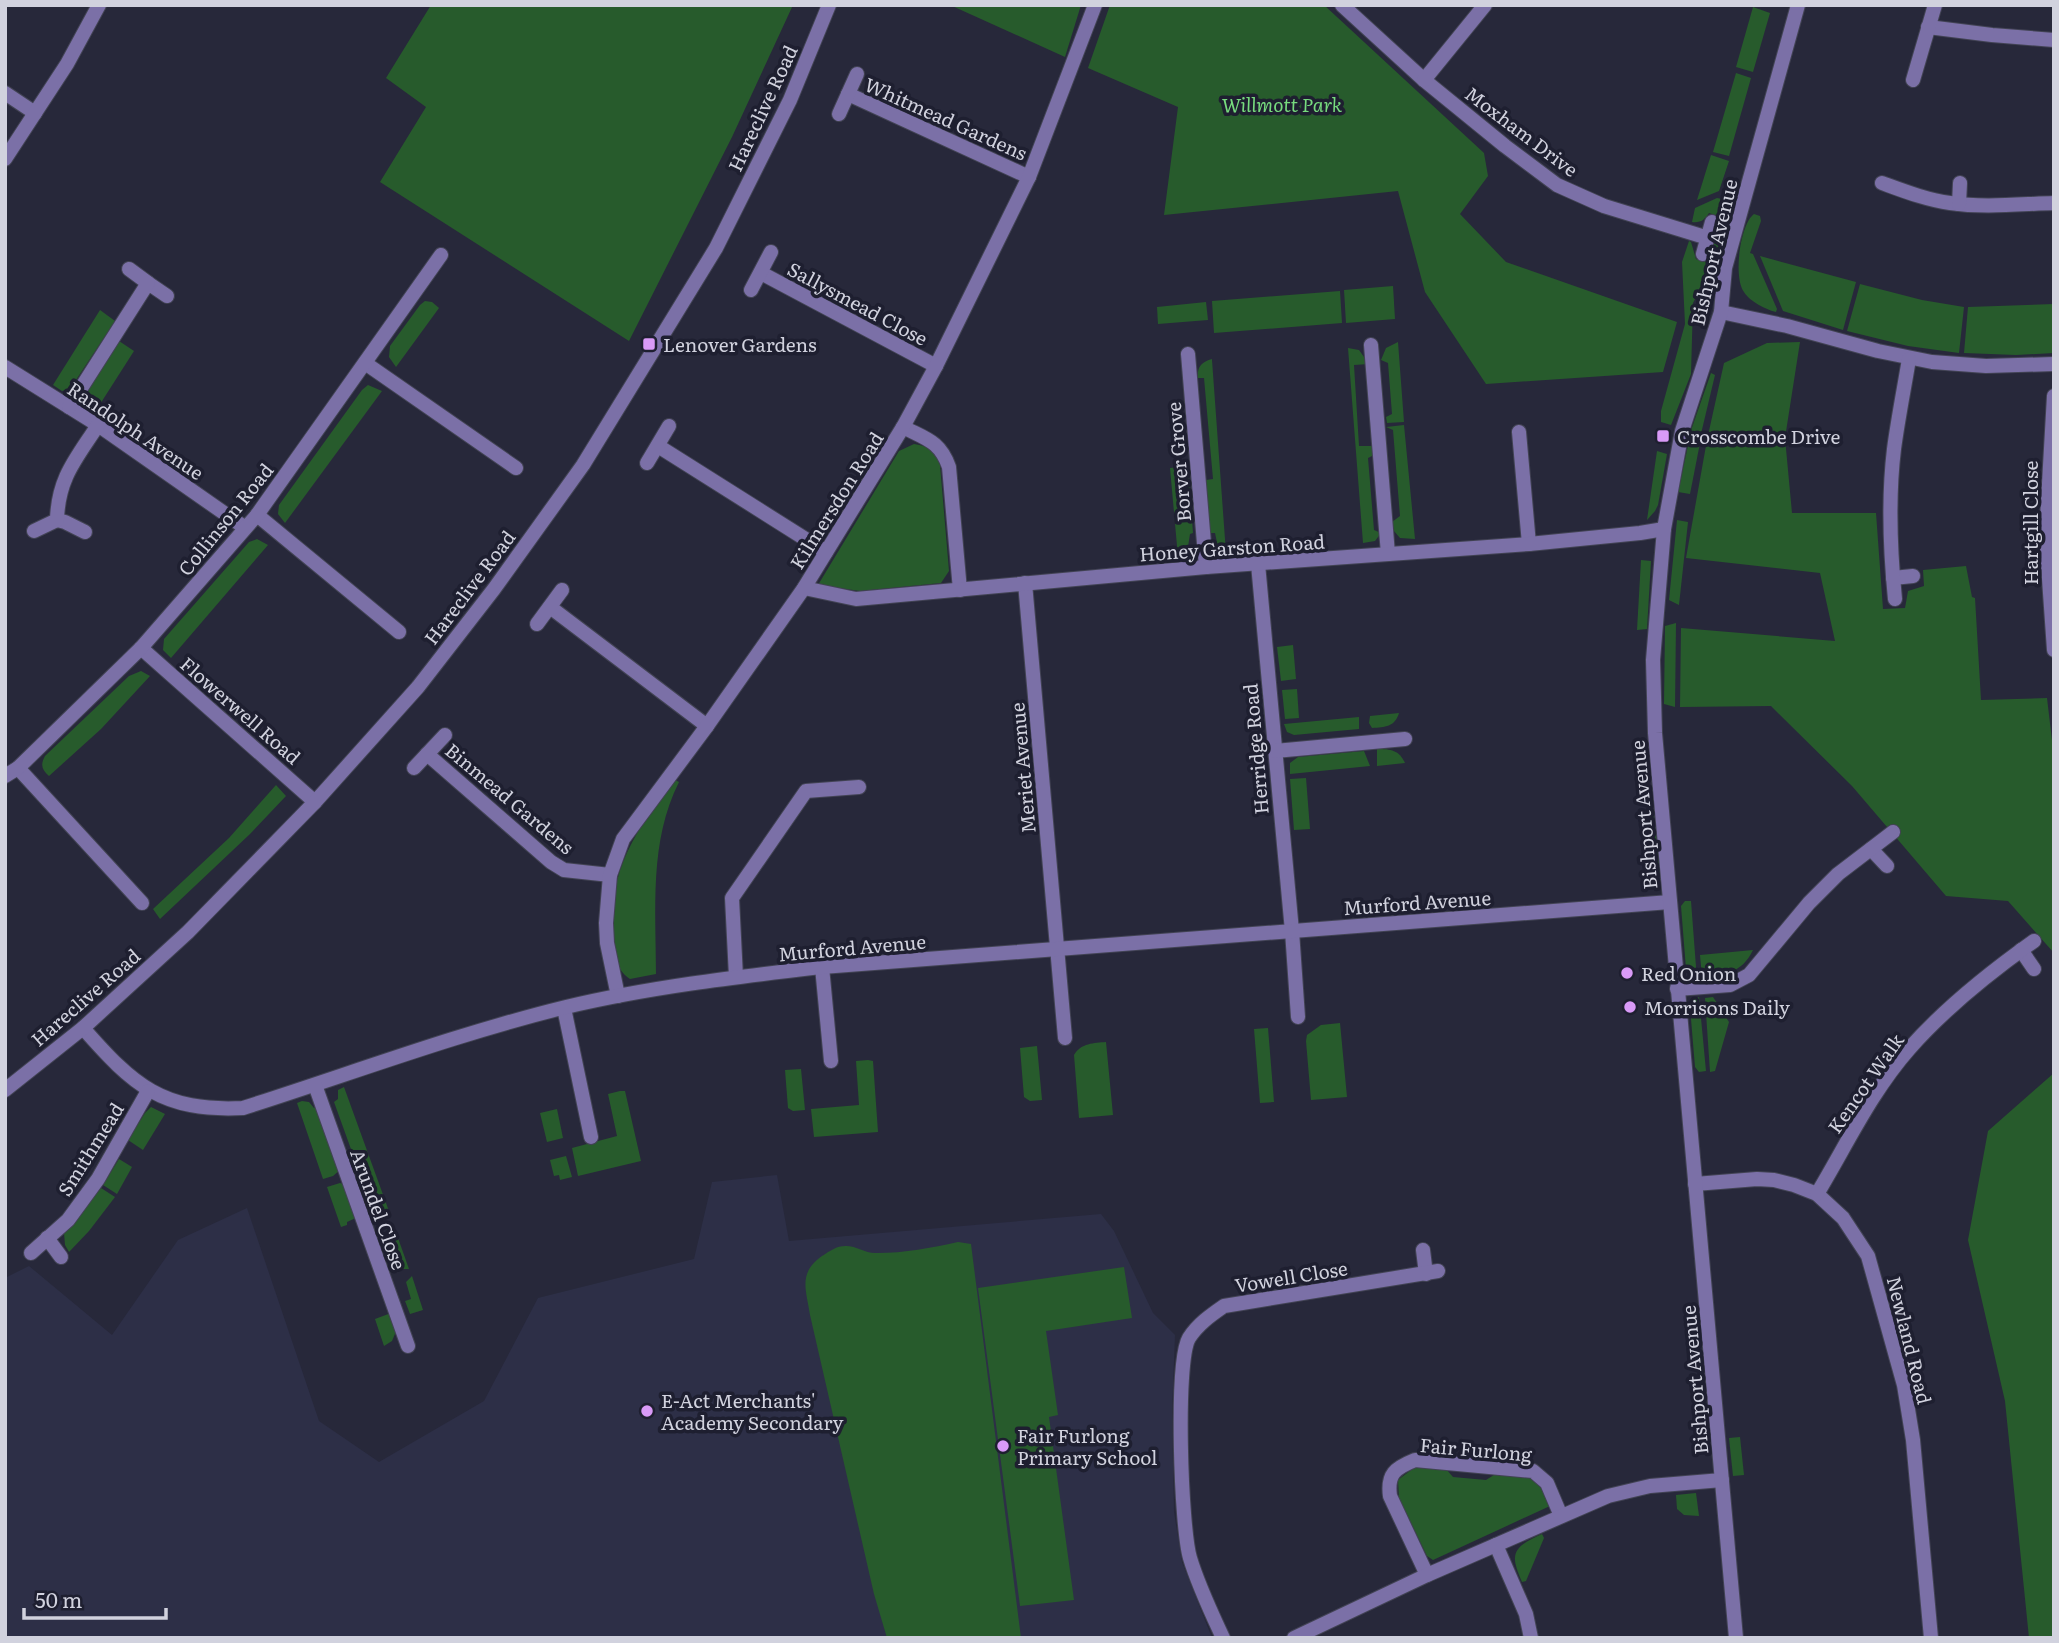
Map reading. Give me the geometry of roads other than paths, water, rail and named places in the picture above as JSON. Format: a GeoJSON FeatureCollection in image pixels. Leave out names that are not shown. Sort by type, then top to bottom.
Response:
{"type":"FeatureCollection","features":[{"type":"Feature","properties":{"kind":"street"},"geometry":{"type":"LineString","coordinates":[[5,159],[67,64],[99,5]]}},
{"type":"Feature","properties":{"kind":"street","name":"Hareclive Road"},"geometry":{"type":"LineString","coordinates":[[5,1090],[83,1028],[188,932],[316,802],[418,687],[494,589],[583,464],[716,248],[790,100],[829,5]]}},
{"type":"Feature","properties":{"kind":"street","name":"Kilmersdon Road"},"geometry":{"type":"LineString","coordinates":[[618,996],[607,943],[607,901],[610,875],[623,839],[804,588],[903,427],[1029,177],[1096,5]]}},
{"type":"Feature","properties":{"kind":"street","name":"Moxham Drive"},"geometry":{"type":"LineString","coordinates":[[1342,5],[1424,80],[1557,184],[1604,206],[1708,238]]}},
{"type":"Feature","properties":{"kind":"street"},"geometry":{"type":"LineString","coordinates":[[1424,80],[1470,27],[1485,5]]}},
{"type":"Feature","properties":{"kind":"street","name":"Bishport Avenue"},"geometry":{"type":"LineString","coordinates":[[1736,1638],[1655,733],[1653,660],[1664,529],[1682,431],[1721,312],[1725,268],[1798,5]]}},
{"type":"Feature","properties":{"kind":"street"},"geometry":{"type":"LineString","coordinates":[[1913,80],[1935,5]]}},
{"type":"Feature","properties":{"kind":"street"},"geometry":{"type":"LineString","coordinates":[[1928,27],[2054,40]]}},
{"type":"Feature","properties":{"kind":"street"},"geometry":{"type":"LineString","coordinates":[[839,114],[857,74]]}},
{"type":"Feature","properties":{"kind":"street"},"geometry":{"type":"LineString","coordinates":[[5,93],[35,113]]}},
{"type":"Feature","properties":{"kind":"street","name":"Whitmead Gardens"},"geometry":{"type":"LineString","coordinates":[[848,94],[1029,177]]}},
{"type":"Feature","properties":{"kind":"street"},"geometry":{"type":"LineString","coordinates":[[1882,183],[1927,198],[1959,204],[2054,204]]}},
{"type":"Feature","properties":{"kind":"street"},"geometry":{"type":"LineString","coordinates":[[1959,204],[1960,183]]}},
{"type":"Feature","properties":{"kind":"street"},"geometry":{"type":"LineString","coordinates":[[1703,254],[1712,222]]}},
{"type":"Feature","properties":{"kind":"street"},"geometry":{"type":"LineString","coordinates":[[751,290],[771,252]]}},
{"type":"Feature","properties":{"kind":"street","name":"Collinson Road"},"geometry":{"type":"LineString","coordinates":[[11,772],[141,648],[257,515],[441,256]]}},
{"type":"Feature","properties":{"kind":"street"},"geometry":{"type":"LineString","coordinates":[[129,270],[167,296]]}},
{"type":"Feature","properties":{"kind":"street","name":"Sallysmead Close"},"geometry":{"type":"LineString","coordinates":[[761,273],[936,366]]}},
{"type":"Feature","properties":{"kind":"street"},"geometry":{"type":"LineString","coordinates":[[69,407],[148,283]]}},
{"type":"Feature","properties":{"kind":"street"},"geometry":{"type":"LineString","coordinates":[[1721,312],[1787,326],[1909,359],[1986,366],[2054,364]]}},
{"type":"Feature","properties":{"kind":"street"},"geometry":{"type":"LineString","coordinates":[[1371,345],[1388,554]]}},
{"type":"Feature","properties":{"kind":"street","name":"Borver Grove"},"geometry":{"type":"LineString","coordinates":[[1188,354],[1206,567]]}},
{"type":"Feature","properties":{"kind":"street"},"geometry":{"type":"LineString","coordinates":[[1895,599],[1890,531],[1892,471],[1909,359]]}},
{"type":"Feature","properties":{"kind":"street"},"geometry":{"type":"LineString","coordinates":[[365,363],[516,468]]}},
{"type":"Feature","properties":{"kind":"street","name":"Randolph Avenue"},"geometry":{"type":"LineString","coordinates":[[5,367],[98,425],[244,527]]}},
{"type":"Feature","properties":{"kind":"street","name":"Hartgill Close"},"geometry":{"type":"LineString","coordinates":[[2054,396],[2046,536],[2054,650]]}},
{"type":"Feature","properties":{"kind":"street"},"geometry":{"type":"LineString","coordinates":[[57,520],[58,499],[64,477],[98,425]]}},
{"type":"Feature","properties":{"kind":"street"},"geometry":{"type":"LineString","coordinates":[[647,463],[669,426]]}},
{"type":"Feature","properties":{"kind":"street"},"geometry":{"type":"LineString","coordinates":[[903,427],[936,443],[944,452],[949,467],[960,590]]}},
{"type":"Feature","properties":{"kind":"street"},"geometry":{"type":"LineString","coordinates":[[1519,432],[1529,544]]}},
{"type":"Feature","properties":{"kind":"street"},"geometry":{"type":"LineString","coordinates":[[658,446],[826,552]]}},
{"type":"Feature","properties":{"kind":"street"},"geometry":{"type":"LineString","coordinates":[[257,515],[399,632]]}},
{"type":"Feature","properties":{"kind":"street"},"geometry":{"type":"LineString","coordinates":[[34,531],[57,520],[85,533]]}},
{"type":"Feature","properties":{"kind":"street","name":"Honey Garston Road"},"geometry":{"type":"LineString","coordinates":[[804,588],[856,599],[1206,567],[1529,544],[1664,529]]}},
{"type":"Feature","properties":{"kind":"street","name":"Herridge Road"},"geometry":{"type":"LineString","coordinates":[[1258,564],[1298,1017]]}},
{"type":"Feature","properties":{"kind":"street"},"geometry":{"type":"LineString","coordinates":[[1893,578],[1913,576]]}},
{"type":"Feature","properties":{"kind":"street","name":"Meriet Avenue"},"geometry":{"type":"LineString","coordinates":[[1025,583],[1065,1038]]}},
{"type":"Feature","properties":{"kind":"street"},"geometry":{"type":"LineString","coordinates":[[537,624],[562,590]]}},
{"type":"Feature","properties":{"kind":"street"},"geometry":{"type":"LineString","coordinates":[[550,607],[707,726]]}},
{"type":"Feature","properties":{"kind":"street","name":"Flowerwell Road"},"geometry":{"type":"LineString","coordinates":[[141,648],[316,802]]}},
{"type":"Feature","properties":{"kind":"street"},"geometry":{"type":"LineString","coordinates":[[414,768],[445,735]]}},
{"type":"Feature","properties":{"kind":"street"},"geometry":{"type":"LineString","coordinates":[[1275,751],[1405,739]]}},
{"type":"Feature","properties":{"kind":"street","name":"Binmead Gardens"},"geometry":{"type":"LineString","coordinates":[[428,754],[551,862],[564,870],[610,875]]}},
{"type":"Feature","properties":{"kind":"street"},"geometry":{"type":"LineString","coordinates":[[11,772],[142,903]]}},
{"type":"Feature","properties":{"kind":"street"},"geometry":{"type":"LineString","coordinates":[[736,977],[732,898],[806,791],[859,787]]}},
{"type":"Feature","properties":{"kind":"street"},"geometry":{"type":"LineString","coordinates":[[1677,989],[1730,985],[1749,975],[1771,946],[1838,874],[1893,832]]}},
{"type":"Feature","properties":{"kind":"street"},"geometry":{"type":"LineString","coordinates":[[1871,849],[1887,866]]}},
{"type":"Feature","properties":{"kind":"street","name":"Murford Avenue"},"geometry":{"type":"LineString","coordinates":[[83,1028],[120,1068],[148,1091],[174,1102],[215,1109],[243,1108],[442,1041],[564,1008],[618,996],[736,977],[822,967],[1670,902]]}},
{"type":"Feature","properties":{"kind":"street","name":"Kencot Walk"},"geometry":{"type":"LineString","coordinates":[[1817,1194],[1869,1104],[1908,1050],[1959,999],[2034,941]]}},
{"type":"Feature","properties":{"kind":"street"},"geometry":{"type":"LineString","coordinates":[[2021,950],[2034,968]]}},
{"type":"Feature","properties":{"kind":"street"},"geometry":{"type":"LineString","coordinates":[[822,967],[831,1061]]}},
{"type":"Feature","properties":{"kind":"street"},"geometry":{"type":"LineString","coordinates":[[564,1008],[591,1137]]}},
{"type":"Feature","properties":{"kind":"street","name":"Arundel Close"},"geometry":{"type":"LineString","coordinates":[[315,1085],[408,1346]]}},
{"type":"Feature","properties":{"kind":"street","name":"Smithmead"},"geometry":{"type":"LineString","coordinates":[[31,1253],[68,1220],[98,1179],[148,1091]]}},
{"type":"Feature","properties":{"kind":"street","name":"Newland Road"},"geometry":{"type":"LineString","coordinates":[[1695,1184],[1774,1180],[1817,1194],[1843,1218],[1868,1256],[1904,1385],[1913,1440],[1931,1638]]}},
{"type":"Feature","properties":{"kind":"street"},"geometry":{"type":"LineString","coordinates":[[47,1238],[61,1257]]}},
{"type":"Feature","properties":{"kind":"street","name":"Vowell Close"},"geometry":{"type":"LineString","coordinates":[[1223,1638],[1189,1556],[1182,1494],[1181,1398],[1183,1363],[1188,1340],[1206,1317],[1224,1306],[1432,1272],[1423,1250]]}},
{"type":"Feature","properties":{"kind":"street","name":"Fair Furlong"},"geometry":{"type":"LineString","coordinates":[[1427,1575],[1390,1496],[1388,1483],[1394,1471],[1404,1464],[1415,1460],[1533,1471],[1547,1483],[1561,1516]]}},
{"type":"Feature","properties":{"kind":"street"},"geometry":{"type":"LineString","coordinates":[[1294,1638],[1326,1631],[1427,1575],[1608,1496],[1650,1486],[1722,1480]]}},
{"type":"Feature","properties":{"kind":"street"},"geometry":{"type":"LineString","coordinates":[[1496,1545],[1526,1614],[1531,1638]]}},
{"type":"Feature","properties":{"kind":"place","name":"Lenover Gardens"},"geometry":{"type":"Point","coordinates":[649,344]}},
{"type":"Feature","properties":{"kind":"place","name":"Crosscombe Drive"},"geometry":{"type":"Point","coordinates":[1663,436]}},
{"type":"Feature","properties":{"kind":"place","name":"Red Onion"},"geometry":{"type":"Point","coordinates":[1627,973]}},
{"type":"Feature","properties":{"kind":"place","name":"Morrisons Daily"},"geometry":{"type":"Point","coordinates":[1630,1007]}},
{"type":"Feature","properties":{"kind":"place","name":"E-Act Merchants' Academy Secondary"},"geometry":{"type":"Point","coordinates":[647,1411]}},
{"type":"Feature","properties":{"kind":"place","name":"Fair Furlong Primary School"},"geometry":{"type":"Point","coordinates":[1003,1446]}},
{"type":"Feature","properties":{"kind":"park label","name":"Willmott Park"},"geometry":{"type":"Point","coordinates":[1282,104]}}]}
